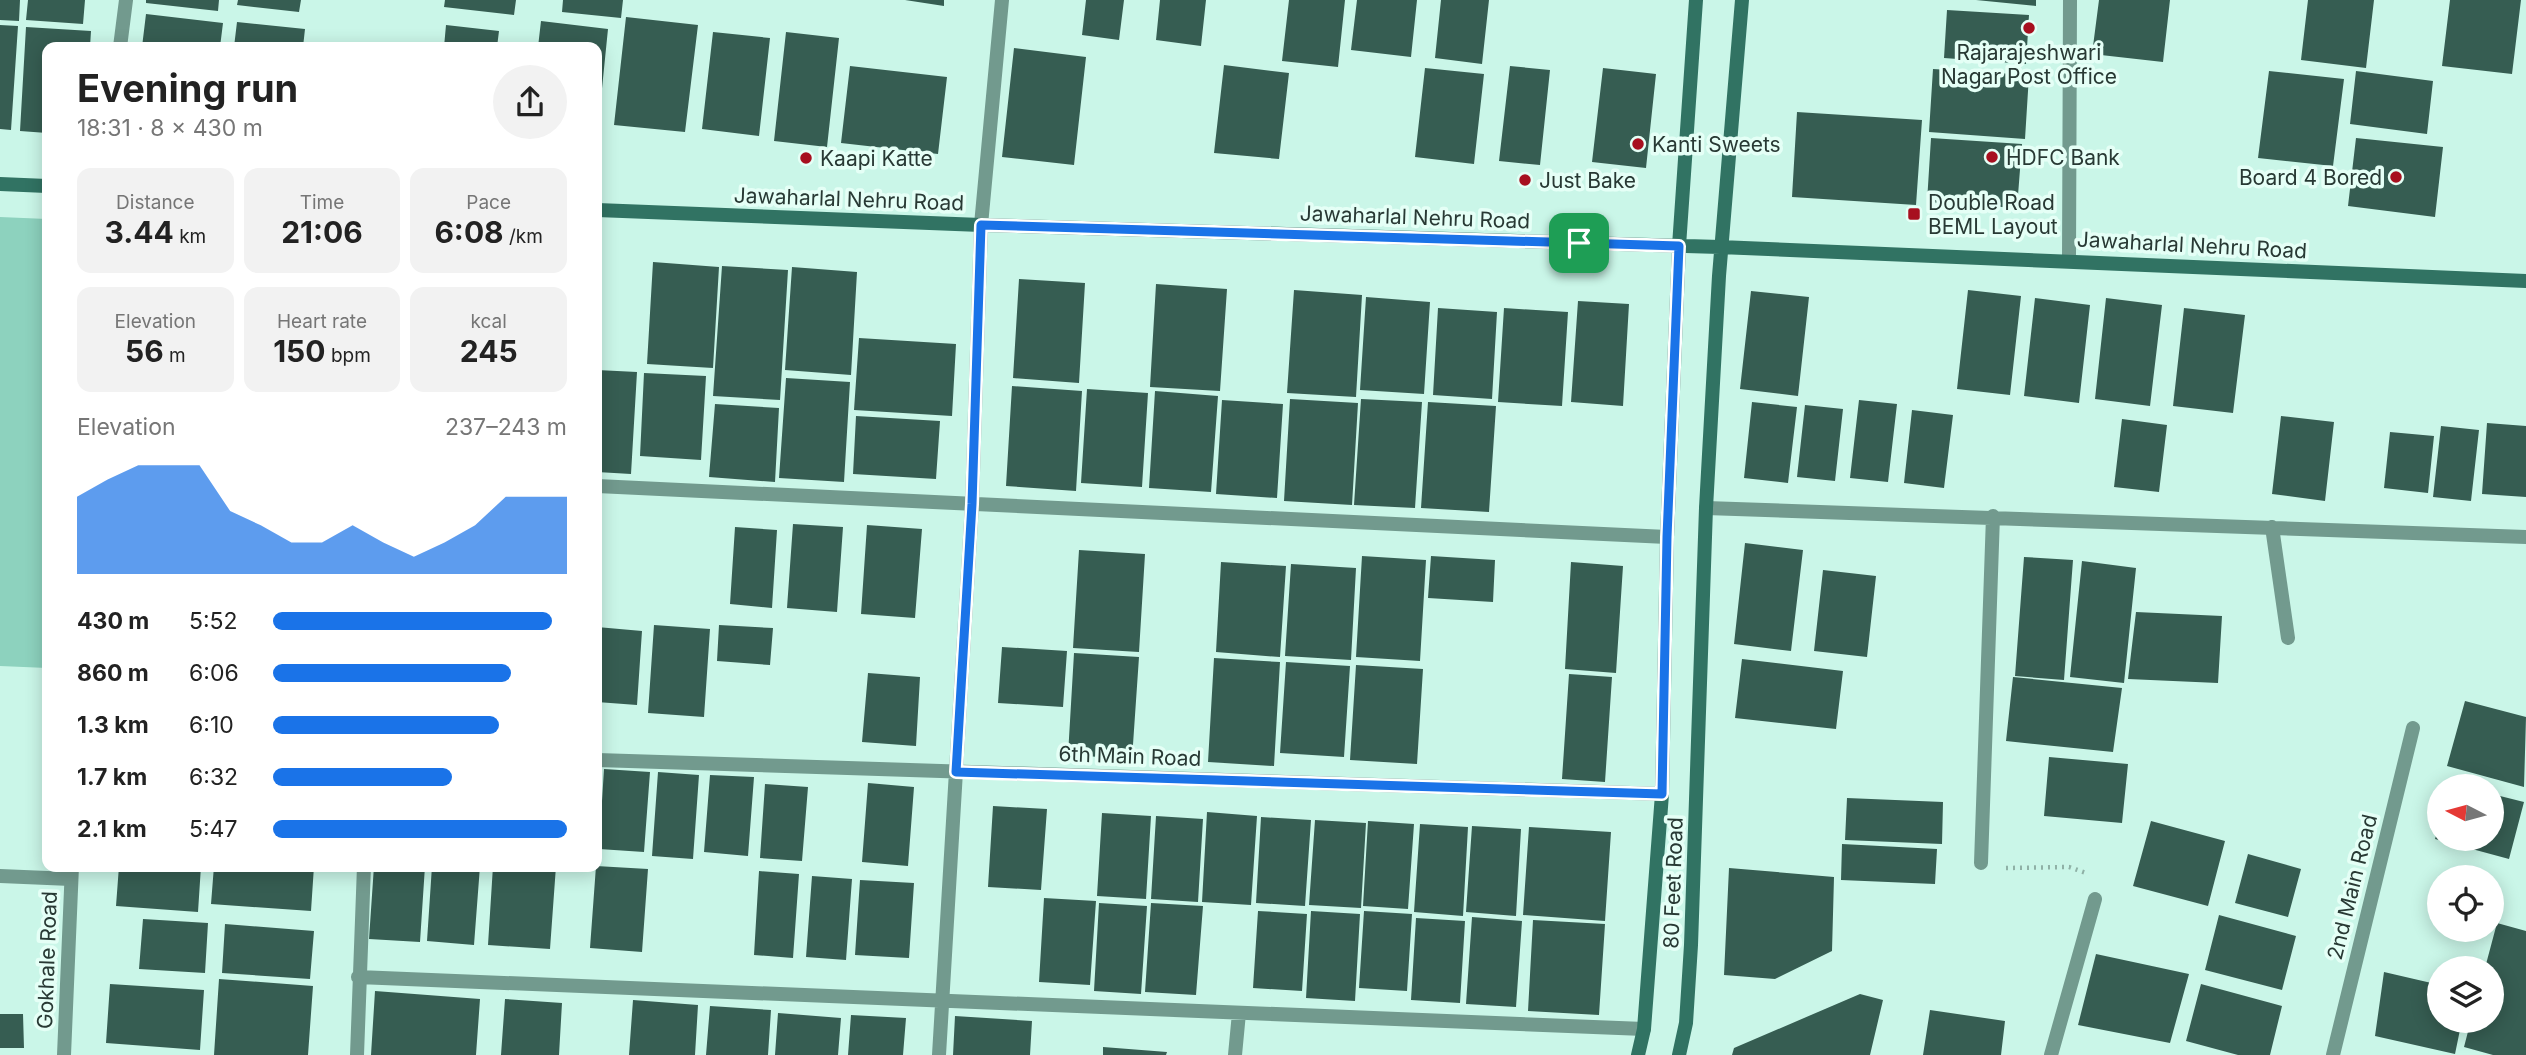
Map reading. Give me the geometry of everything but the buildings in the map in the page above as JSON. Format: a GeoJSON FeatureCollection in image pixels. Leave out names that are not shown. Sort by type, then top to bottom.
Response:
{"type":"FeatureCollection","features":[{"type":"Feature","properties":{"kind":"main road","name":"80 Feet Road"},"geometry":{"type":"LineString","coordinates":[[1637,1055],[1644,1029],[1662,794],[1667,537],[1679,246],[1696,0]]}},
{"type":"Feature","properties":{"kind":"main road","name":"80 Feet Road"},"geometry":{"type":"LineString","coordinates":[[1679,1055],[1686,1023],[1691,945],[1706,508],[1720,247],[1742,0]]}},
{"type":"Feature","properties":{"kind":"main road"},"geometry":{"type":"LineString","coordinates":[[0,184],[42,186]]}},
{"type":"Feature","properties":{"kind":"main road","name":"Jawaharlal Nehru Road"},"geometry":{"type":"LineString","coordinates":[[602,210],[981,225],[1720,247],[2526,281]]}},
{"type":"Feature","properties":{"kind":"street"},"geometry":{"type":"LineString","coordinates":[[121,42],[126,0]]}},
{"type":"Feature","properties":{"kind":"street"},"geometry":{"type":"LineString","coordinates":[[939,1055],[972,504],[981,225],[1002,0]]}},
{"type":"Feature","properties":{"kind":"street"},"geometry":{"type":"LineString","coordinates":[[2069,260],[2070,0]]}},
{"type":"Feature","properties":{"kind":"street"},"geometry":{"type":"LineString","coordinates":[[602,486],[1667,537]]}},
{"type":"Feature","properties":{"kind":"street"},"geometry":{"type":"LineString","coordinates":[[1706,508],[1993,516],[2526,537]]}},
{"type":"Feature","properties":{"kind":"street"},"geometry":{"type":"LineString","coordinates":[[1981,863],[1993,516]]}},
{"type":"Feature","properties":{"kind":"street"},"geometry":{"type":"LineString","coordinates":[[2272,527],[2288,638]]}},
{"type":"Feature","properties":{"kind":"street","name":"2nd Main Road"},"geometry":{"type":"LineString","coordinates":[[2333,1055],[2413,728]]}},
{"type":"Feature","properties":{"kind":"street","name":"6th Main Road"},"geometry":{"type":"LineString","coordinates":[[602,760],[1662,794]]}},
{"type":"Feature","properties":{"kind":"street"},"geometry":{"type":"LineString","coordinates":[[0,876],[71,872]]}},
{"type":"Feature","properties":{"kind":"street","name":"Gokhale Road"},"geometry":{"type":"LineString","coordinates":[[64,1055],[71,872]]}},
{"type":"Feature","properties":{"kind":"street"},"geometry":{"type":"LineString","coordinates":[[357,1055],[358,977],[365,872]]}},
{"type":"Feature","properties":{"kind":"street"},"geometry":{"type":"LineString","coordinates":[[2051,1055],[2095,899]]}},
{"type":"Feature","properties":{"kind":"street"},"geometry":{"type":"LineString","coordinates":[[358,977],[1644,1029]]}},
{"type":"Feature","properties":{"kind":"street"},"geometry":{"type":"LineString","coordinates":[[1235,1055],[1239,1013]]}},
{"type":"Feature","properties":{"kind":"path"},"geometry":{"type":"LineString","coordinates":[[1981,863],[2015,869],[2069,867],[2086,873],[2095,884],[2095,899]]}},
{"type":"Feature","properties":{"kind":"green space"},"geometry":{"type":"Polygon","coordinates":[[[0,217],[42,219],[42,668],[0,666],[0,217]]]}},
{"type":"Feature","properties":{"kind":"place","name":"Rajarajeshwari Nagar Post Office"},"geometry":{"type":"Point","coordinates":[2029,28]}},
{"type":"Feature","properties":{"kind":"place","name":"Kanti Sweets"},"geometry":{"type":"Point","coordinates":[1638,144]}},
{"type":"Feature","properties":{"kind":"place","name":"HDFC Bank"},"geometry":{"type":"Point","coordinates":[1992,157]}},
{"type":"Feature","properties":{"kind":"place","name":"Kaapi Katte"},"geometry":{"type":"Point","coordinates":[806,158]}},
{"type":"Feature","properties":{"kind":"place","name":"Board 4 Bored"},"geometry":{"type":"Point","coordinates":[2396,177]}},
{"type":"Feature","properties":{"kind":"place","name":"Just Bake"},"geometry":{"type":"Point","coordinates":[1525,180]}},
{"type":"Feature","properties":{"kind":"place","name":"Double Road BEML Layout"},"geometry":{"type":"Point","coordinates":[1914,214]}},
{"type":"Feature","properties":{"kind":"route"},"geometry":{"type":"LineString","coordinates":[[981,225],[1579,243],[1679,246],[1667,537],[1662,794],[956,772],[972,504],[981,225]]}}]}
